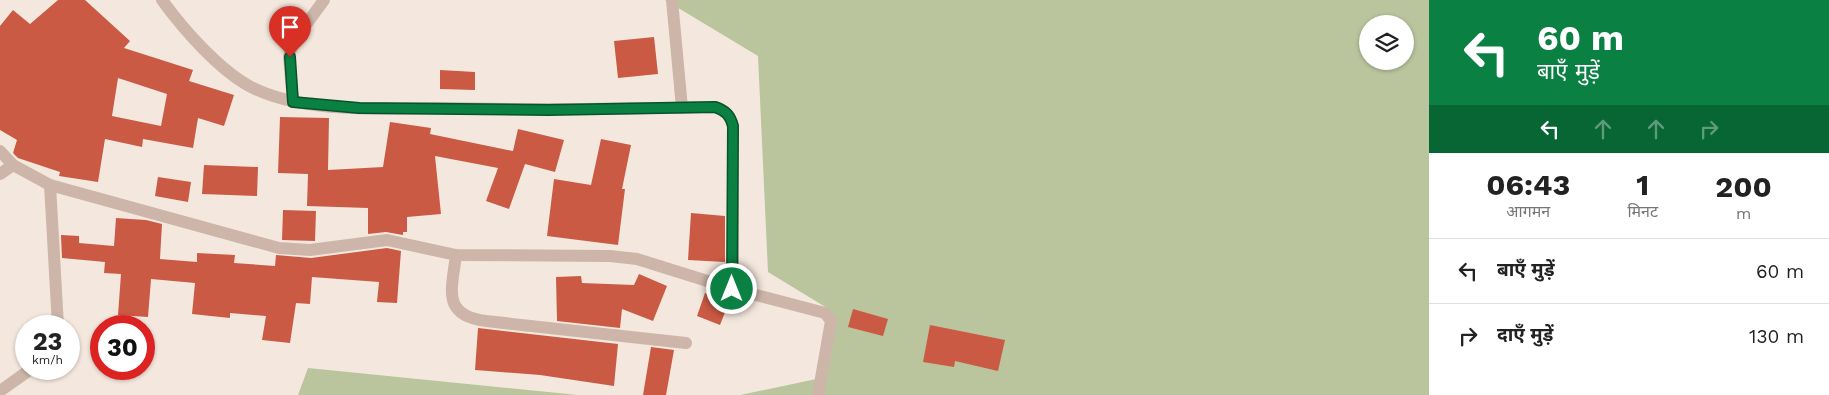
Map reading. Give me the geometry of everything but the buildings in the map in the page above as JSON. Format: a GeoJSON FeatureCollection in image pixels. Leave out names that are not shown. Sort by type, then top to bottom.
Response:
{"type":"FeatureCollection","features":[{"type":"Feature","properties":{"kind":"street"},"geometry":{"type":"LineString","coordinates":[[162,0],[176,20],[201,47],[241,80],[252,87],[293,102],[359,108],[548,110],[715,107],[722,110],[728,114],[733,126],[732,289]]}},
{"type":"Feature","properties":{"kind":"street"},"geometry":{"type":"LineString","coordinates":[[293,102],[290,57],[292,44],[324,0]]}},
{"type":"Feature","properties":{"kind":"street"},"geometry":{"type":"LineString","coordinates":[[672,0],[682,108]]}},
{"type":"Feature","properties":{"kind":"street"},"geometry":{"type":"LineString","coordinates":[[0,151],[13,165],[50,185],[279,248],[310,250],[387,240],[456,255],[610,256],[637,259],[732,289],[828,315],[831,322],[818,395]]}},
{"type":"Feature","properties":{"kind":"street"},"geometry":{"type":"LineString","coordinates":[[0,174],[13,165]]}},
{"type":"Feature","properties":{"kind":"street"},"geometry":{"type":"LineString","coordinates":[[50,185],[57,315]]}},
{"type":"Feature","properties":{"kind":"street"},"geometry":{"type":"LineString","coordinates":[[456,255],[451,298],[455,308],[463,316],[479,320],[686,343]]}},
{"type":"Feature","properties":{"kind":"street"},"geometry":{"type":"LineString","coordinates":[[0,391],[16,380]]}},
{"type":"Feature","properties":{"kind":"green space"},"geometry":{"type":"Polygon","coordinates":[[[665,0],[1429,0],[1429,395],[740,395],[821,378],[827,308],[768,272],[758,56],[665,0]]]}},
{"type":"Feature","properties":{"kind":"green space"},"geometry":{"type":"Polygon","coordinates":[[[308,368],[578,395],[298,395],[308,368]]]}},
{"type":"Feature","properties":{"kind":"route"},"geometry":{"type":"LineString","coordinates":[[290,57],[293,102],[359,108],[548,110],[715,107],[722,110],[728,114],[733,126],[732,289]]}}]}
